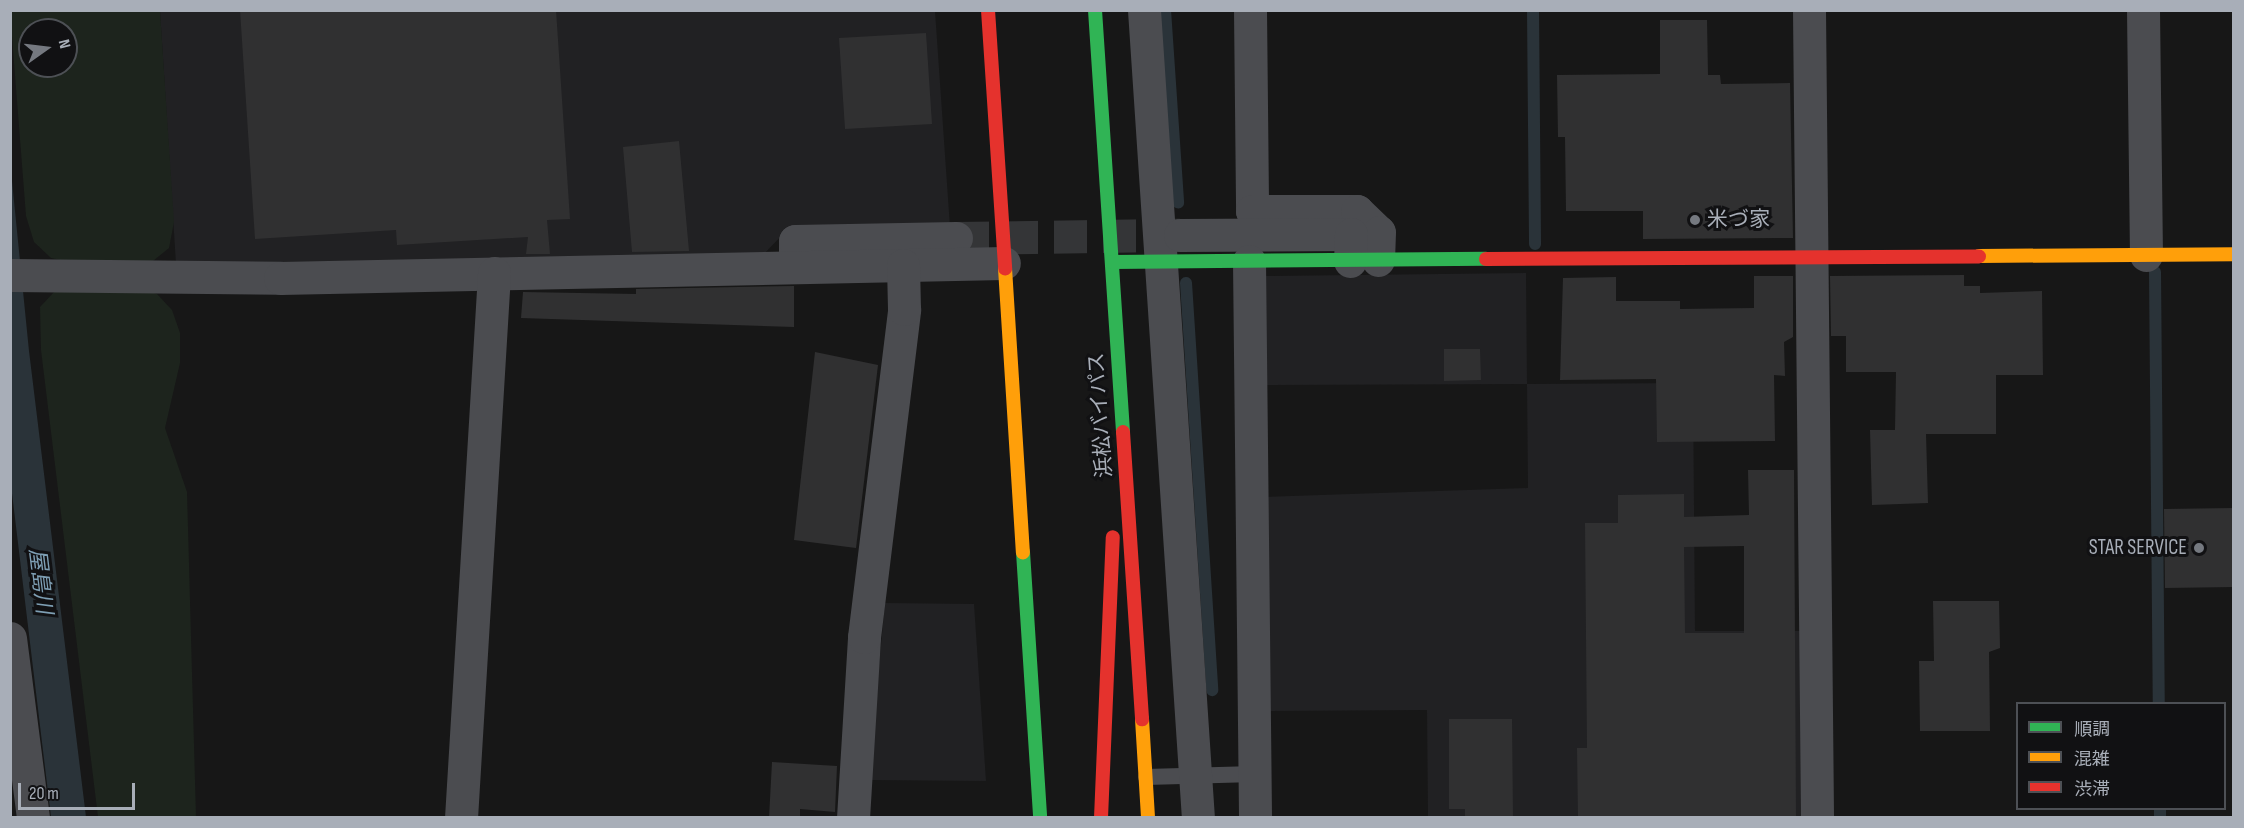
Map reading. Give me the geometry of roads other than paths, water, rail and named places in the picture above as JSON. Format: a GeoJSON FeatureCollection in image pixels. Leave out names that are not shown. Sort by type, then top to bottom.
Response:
{"type":"FeatureCollection","features":[{"type":"Feature","properties":{"kind":"main road"},"geometry":{"type":"LineString","coordinates":[[988,10],[1040,818]]}},
{"type":"Feature","properties":{"kind":"main road","name":"浜松バイパス"},"geometry":{"type":"LineString","coordinates":[[1095,10],[1148,818]]}},
{"type":"Feature","properties":{"kind":"main road"},"geometry":{"type":"LineString","coordinates":[[1112,262],[2234,254]]}},
{"type":"Feature","properties":{"kind":"main road"},"geometry":{"type":"LineString","coordinates":[[1101,818],[1107,623],[1122,422]]}},
{"type":"Feature","properties":{"kind":"street"},"geometry":{"type":"LineString","coordinates":[[1144,10],[1198,818]]}},
{"type":"Feature","properties":{"kind":"street"},"geometry":{"type":"LineString","coordinates":[[1250,10],[1252,212],[1357,211],[1378,232],[1364,260]]}},
{"type":"Feature","properties":{"kind":"street"},"geometry":{"type":"LineString","coordinates":[[1809,10],[1816,818]]}},
{"type":"Feature","properties":{"kind":"street"},"geometry":{"type":"LineString","coordinates":[[2144,10],[2146,255]]}},
{"type":"Feature","properties":{"kind":"street"},"geometry":{"type":"LineString","coordinates":[[1180,236],[1351,234],[1364,260]]}},
{"type":"Feature","properties":{"kind":"street"},"geometry":{"type":"LineString","coordinates":[[795,267],[795,241],[956,238]]}},
{"type":"Feature","properties":{"kind":"street"},"geometry":{"type":"LineString","coordinates":[[1249,261],[1255,818]]}},
{"type":"Feature","properties":{"kind":"street"},"geometry":{"type":"LineString","coordinates":[[21,275],[494,273],[1004,263]]}},
{"type":"Feature","properties":{"kind":"street"},"geometry":{"type":"LineString","coordinates":[[853,818],[864,637],[904,309],[903,265]]}},
{"type":"Feature","properties":{"kind":"street"},"geometry":{"type":"LineString","coordinates":[[461,818],[494,273]]}},
{"type":"Feature","properties":{"kind":"street"},"geometry":{"type":"LineString","coordinates":[[10,638],[33,818]]}},
{"type":"Feature","properties":{"kind":"lane"},"geometry":{"type":"LineString","coordinates":[[1146,777],[1255,774]]}},
{"type":"Feature","properties":{"kind":"water","name":"屋島川"},"geometry":{"type":"Polygon","coordinates":[[[10,161],[29,351],[86,817],[51,817],[11,485],[10,161]]]}},
{"type":"Feature","properties":{"kind":"waterway"},"geometry":{"type":"LineString","coordinates":[[1165,10],[1178,203]]}},
{"type":"Feature","properties":{"kind":"waterway"},"geometry":{"type":"LineString","coordinates":[[1533,10],[1535,244]]}},
{"type":"Feature","properties":{"kind":"waterway"},"geometry":{"type":"LineString","coordinates":[[2155,272],[2159,702]]}},
{"type":"Feature","properties":{"kind":"waterway"},"geometry":{"type":"LineString","coordinates":[[1186,283],[1212,690]]}},
{"type":"Feature","properties":{"kind":"waterway"},"geometry":{"type":"LineString","coordinates":[[2160,810],[2160,817]]}},
{"type":"Feature","properties":{"kind":"tunnel"},"geometry":{"type":"LineString","coordinates":[[956,238],[1180,235]]}},
{"type":"Feature","properties":{"kind":"place","name":"米づ家"},"geometry":{"type":"Point","coordinates":[1695,220]}},
{"type":"Feature","properties":{"kind":"place","name":"STAR SERVICE"},"geometry":{"type":"Point","coordinates":[2199,548]}}]}
